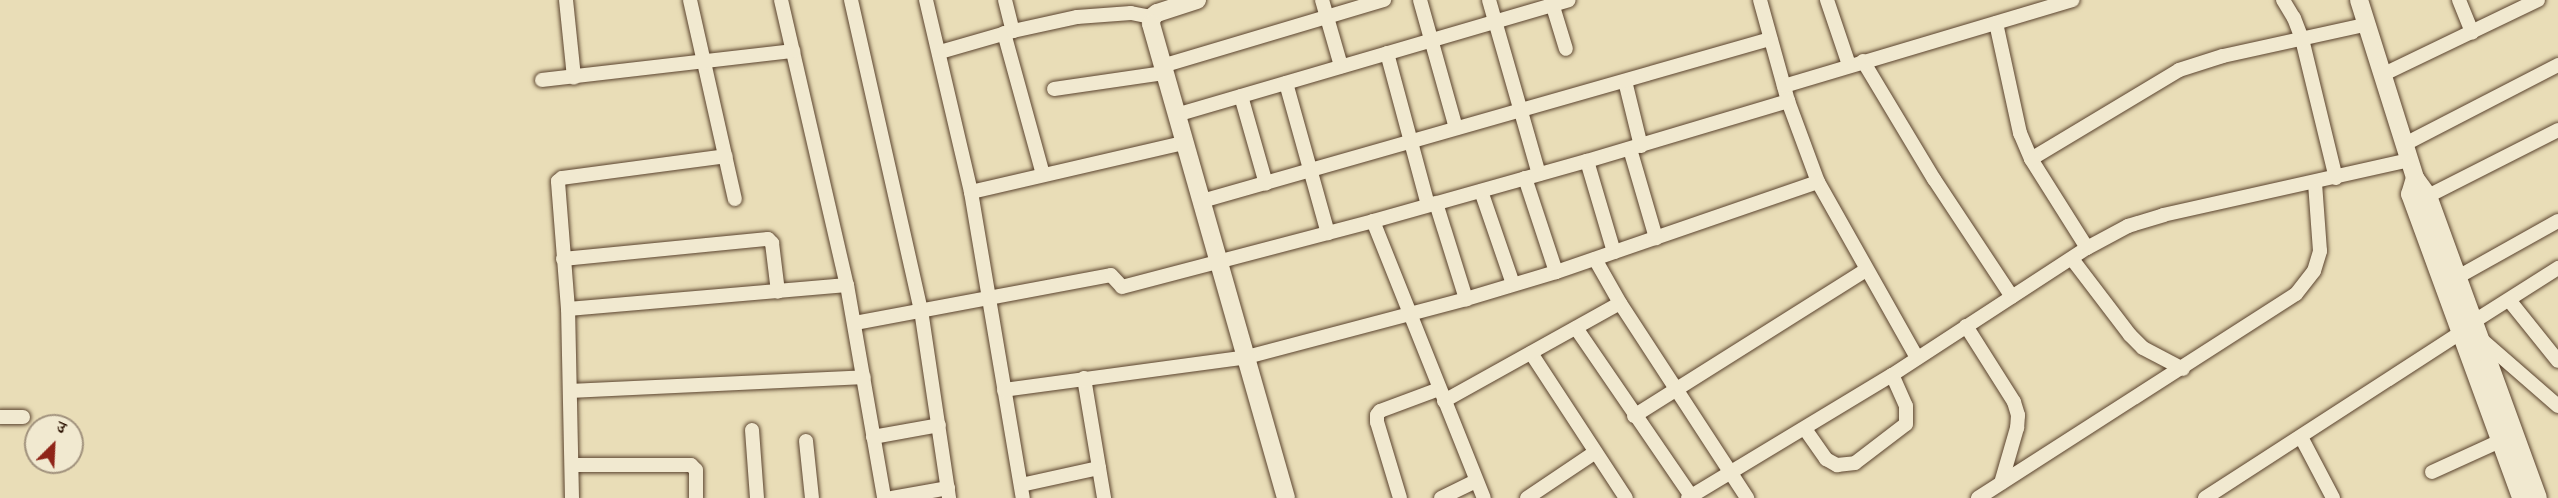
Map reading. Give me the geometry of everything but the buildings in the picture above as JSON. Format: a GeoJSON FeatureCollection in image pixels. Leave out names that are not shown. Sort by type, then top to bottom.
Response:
{"type":"FeatureCollection","features":[{"type":"Feature","properties":{"kind":"street"},"geometry":{"type":"LineString","coordinates":[[566,0],[574,78]]}},
{"type":"Feature","properties":{"kind":"street"},"geometry":{"type":"LineString","coordinates":[[690,0],[735,199]]}},
{"type":"Feature","properties":{"kind":"street"},"geometry":{"type":"LineString","coordinates":[[781,0],[855,323],[884,498]]}},
{"type":"Feature","properties":{"kind":"street"},"geometry":{"type":"LineString","coordinates":[[851,0],[921,310],[949,493],[892,498]]}},
{"type":"Feature","properties":{"kind":"street"},"geometry":{"type":"LineString","coordinates":[[926,0],[940,52],[970,192],[1022,491],[1100,468]]}},
{"type":"Feature","properties":{"kind":"street"},"geometry":{"type":"LineString","coordinates":[[1005,0],[1009,32],[1043,175]]}},
{"type":"Feature","properties":{"kind":"street"},"geometry":{"type":"LineString","coordinates":[[940,52],[1009,32],[1129,7],[1152,17],[1197,0]]}},
{"type":"Feature","properties":{"kind":"street"},"geometry":{"type":"LineString","coordinates":[[1322,0],[1341,66]]}},
{"type":"Feature","properties":{"kind":"street"},"geometry":{"type":"LineString","coordinates":[[1054,89],[1163,70],[1327,16],[1384,0]]}},
{"type":"Feature","properties":{"kind":"street"},"geometry":{"type":"LineString","coordinates":[[1420,0],[1456,128]]}},
{"type":"Feature","properties":{"kind":"street"},"geometry":{"type":"LineString","coordinates":[[1489,0],[1539,174]]}},
{"type":"Feature","properties":{"kind":"street"},"geometry":{"type":"LineString","coordinates":[[1176,115],[1495,22],[1552,2],[1569,0]]}},
{"type":"Feature","properties":{"kind":"street"},"geometry":{"type":"LineString","coordinates":[[1760,0],[1788,101],[1818,183],[1917,358]]}},
{"type":"Feature","properties":{"kind":"street"},"geometry":{"type":"LineString","coordinates":[[1827,0],[1849,65]]}},
{"type":"Feature","properties":{"kind":"street"},"geometry":{"type":"LineString","coordinates":[[1784,86],[2072,0]]}},
{"type":"Feature","properties":{"kind":"street"},"geometry":{"type":"LineString","coordinates":[[2283,0],[2294,18],[2302,39],[2336,178]]}},
{"type":"Feature","properties":{"kind":"street"},"geometry":{"type":"LineString","coordinates":[[2359,0],[2415,178],[2428,196],[2457,278],[2500,441],[2521,498]]}},
{"type":"Feature","properties":{"kind":"street"},"geometry":{"type":"LineString","coordinates":[[2459,0],[2472,32]]}},
{"type":"Feature","properties":{"kind":"street"},"geometry":{"type":"LineString","coordinates":[[2384,75],[2538,0]]}},
{"type":"Feature","properties":{"kind":"street"},"geometry":{"type":"LineString","coordinates":[[1552,2],[1566,49]]}},
{"type":"Feature","properties":{"kind":"street"},"geometry":{"type":"LineString","coordinates":[[1152,17],[1151,24],[1163,70],[1286,498]]}},
{"type":"Feature","properties":{"kind":"street"},"geometry":{"type":"LineString","coordinates":[[1996,23],[2020,133],[2031,159],[2087,248]]}},
{"type":"Feature","properties":{"kind":"street"},"geometry":{"type":"LineString","coordinates":[[2031,159],[2179,70],[2223,56],[2368,24]]}},
{"type":"Feature","properties":{"kind":"street"},"geometry":{"type":"LineString","coordinates":[[1202,201],[1770,39]]}},
{"type":"Feature","properties":{"kind":"street"},"geometry":{"type":"LineString","coordinates":[[542,80],[706,63],[793,51]]}},
{"type":"Feature","properties":{"kind":"street"},"geometry":{"type":"LineString","coordinates":[[1387,53],[1411,142],[1466,299]]}},
{"type":"Feature","properties":{"kind":"street"},"geometry":{"type":"LineString","coordinates":[[1863,61],[1934,178],[2012,297]]}},
{"type":"Feature","properties":{"kind":"street"},"geometry":{"type":"LineString","coordinates":[[1576,328],[1690,497],[1892,375],[2087,248],[2144,220],[2336,178],[2408,152],[2558,65]]}},
{"type":"Feature","properties":{"kind":"street"},"geometry":{"type":"LineString","coordinates":[[1625,81],[1635,147],[1656,238]]}},
{"type":"Feature","properties":{"kind":"street"},"geometry":{"type":"LineString","coordinates":[[1286,83],[1328,233]]}},
{"type":"Feature","properties":{"kind":"street"},"geometry":{"type":"LineString","coordinates":[[1241,96],[1266,184]]}},
{"type":"Feature","properties":{"kind":"street"},"geometry":{"type":"LineString","coordinates":[[855,323],[987,296],[1110,275],[1122,286],[1218,263],[1373,221],[1587,161],[1788,101]]}},
{"type":"Feature","properties":{"kind":"street"},"geometry":{"type":"LineString","coordinates":[[2428,196],[2558,130]]}},
{"type":"Feature","properties":{"kind":"street"},"geometry":{"type":"LineString","coordinates":[[970,192],[1184,143]]}},
{"type":"Feature","properties":{"kind":"street"},"geometry":{"type":"LineString","coordinates":[[572,498],[568,309],[557,185],[562,178],[726,156]]}},
{"type":"Feature","properties":{"kind":"street"},"geometry":{"type":"LineString","coordinates":[[1587,161],[1614,252]]}},
{"type":"Feature","properties":{"kind":"street"},"geometry":{"type":"LineString","coordinates":[[1525,178],[1556,272]]}},
{"type":"Feature","properties":{"kind":"street"},"geometry":{"type":"LineString","coordinates":[[2415,178],[2410,194],[2470,331],[2538,498]]}},
{"type":"Feature","properties":{"kind":"street"},"geometry":{"type":"LineString","coordinates":[[1004,390],[1247,357],[1466,299],[1556,272],[1818,183]]}},
{"type":"Feature","properties":{"kind":"street"},"geometry":{"type":"LineString","coordinates":[[1978,498],[2183,369],[2296,294],[2307,284],[2320,251],[2315,183]]}},
{"type":"Feature","properties":{"kind":"street"},"geometry":{"type":"LineString","coordinates":[[1481,191],[1513,284]]}},
{"type":"Feature","properties":{"kind":"street"},"geometry":{"type":"LineString","coordinates":[[1373,221],[1484,498]]}},
{"type":"Feature","properties":{"kind":"street"},"geometry":{"type":"LineString","coordinates":[[2457,278],[2558,222]]}},
{"type":"Feature","properties":{"kind":"street"},"geometry":{"type":"LineString","coordinates":[[563,259],[768,239],[772,243],[778,292]]}},
{"type":"Feature","properties":{"kind":"street"},"geometry":{"type":"LineString","coordinates":[[1595,259],[1620,303],[1747,498]]}},
{"type":"Feature","properties":{"kind":"street"},"geometry":{"type":"LineString","coordinates":[[2072,259],[2130,335],[2143,348],[2183,369]]}},
{"type":"Feature","properties":{"kind":"street"},"geometry":{"type":"LineString","coordinates":[[2205,498],[2470,331],[2509,300],[2558,268]]}},
{"type":"Feature","properties":{"kind":"street"},"geometry":{"type":"LineString","coordinates":[[1634,416],[1866,270]]}},
{"type":"Feature","properties":{"kind":"street"},"geometry":{"type":"LineString","coordinates":[[568,309],[847,285]]}},
{"type":"Feature","properties":{"kind":"street"},"geometry":{"type":"LineString","coordinates":[[2509,300],[2558,361]]}},
{"type":"Feature","properties":{"kind":"street"},"geometry":{"type":"LineString","coordinates":[[1400,498],[1377,422],[1377,415],[1380,411],[1442,395],[1531,353],[1620,303]]}},
{"type":"Feature","properties":{"kind":"street"},"geometry":{"type":"LineString","coordinates":[[1966,326],[2014,402],[2018,415],[2017,428],[2001,483]]}},
{"type":"Feature","properties":{"kind":"street"},"geometry":{"type":"LineString","coordinates":[[2470,331],[2558,406]]}},
{"type":"Feature","properties":{"kind":"street"},"geometry":{"type":"LineString","coordinates":[[1531,353],[1594,453],[1626,498]]}},
{"type":"Feature","properties":{"kind":"street"},"geometry":{"type":"LineString","coordinates":[[1805,429],[1826,459],[1837,465],[1856,463],[1906,424],[1906,406],[1892,375]]}},
{"type":"Feature","properties":{"kind":"street"},"geometry":{"type":"LineString","coordinates":[[571,391],[864,377]]}},
{"type":"Feature","properties":{"kind":"street"},"geometry":{"type":"LineString","coordinates":[[1084,378],[1104,498]]}},
{"type":"Feature","properties":{"kind":"street"},"geometry":{"type":"LineString","coordinates":[[0,417],[23,417]]}},
{"type":"Feature","properties":{"kind":"street"},"geometry":{"type":"LineString","coordinates":[[873,437],[939,425]]}},
{"type":"Feature","properties":{"kind":"street"},"geometry":{"type":"LineString","coordinates":[[752,430],[757,498]]}},
{"type":"Feature","properties":{"kind":"street"},"geometry":{"type":"LineString","coordinates":[[2301,437],[2333,498]]}},
{"type":"Feature","properties":{"kind":"street"},"geometry":{"type":"LineString","coordinates":[[806,441],[812,498]]}},
{"type":"Feature","properties":{"kind":"street"},"geometry":{"type":"LineString","coordinates":[[2432,472],[2500,441]]}},
{"type":"Feature","properties":{"kind":"street"},"geometry":{"type":"LineString","coordinates":[[1527,498],[1594,453]]}},
{"type":"Feature","properties":{"kind":"street"},"geometry":{"type":"LineString","coordinates":[[572,465],[691,465],[696,470],[696,498]]}},
{"type":"Feature","properties":{"kind":"street"},"geometry":{"type":"LineString","coordinates":[[1441,498],[1476,481]]}}]}
